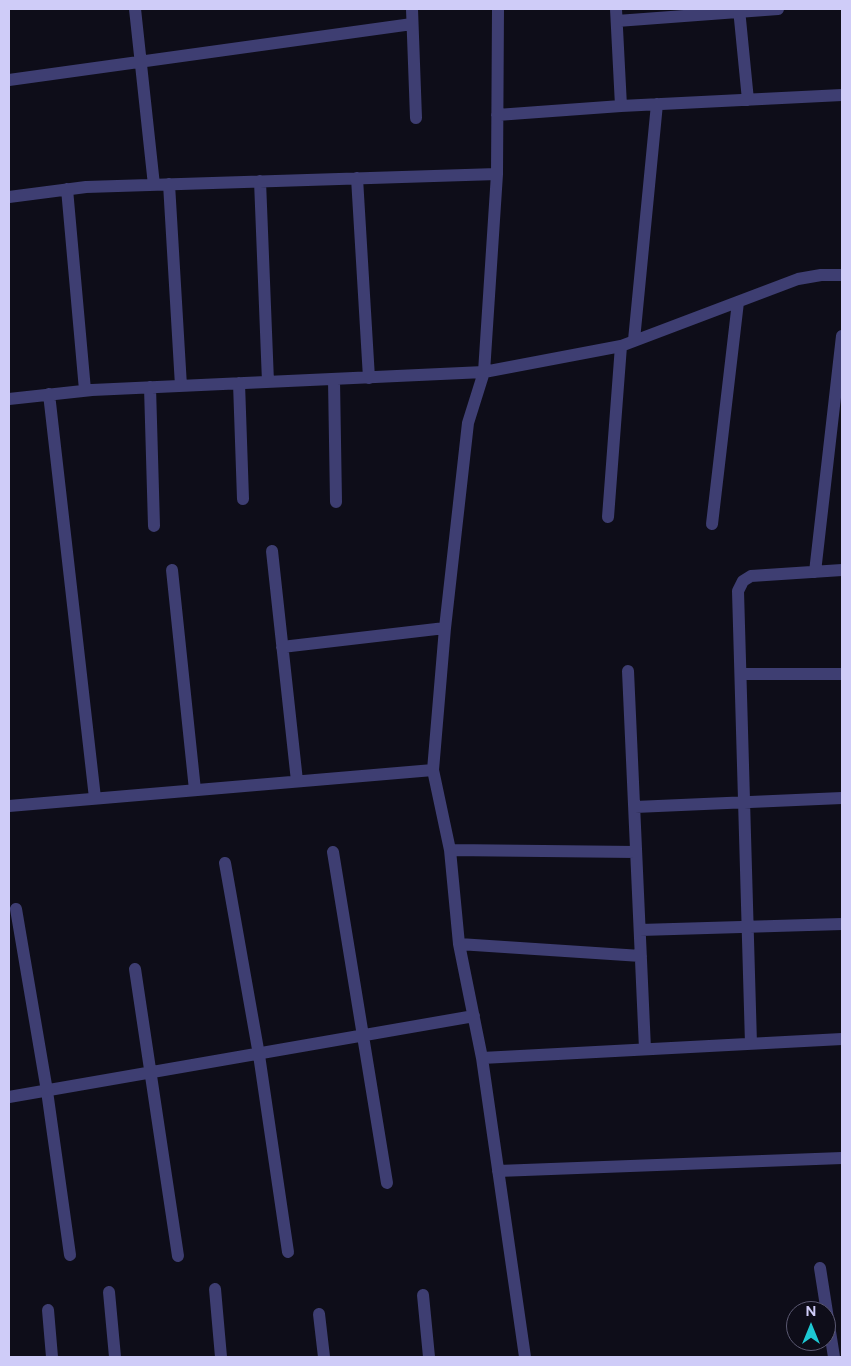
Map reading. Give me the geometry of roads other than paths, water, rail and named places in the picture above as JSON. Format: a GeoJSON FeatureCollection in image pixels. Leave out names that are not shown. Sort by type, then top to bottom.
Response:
{"type":"FeatureCollection","features":[{"type":"Feature","properties":{"kind":"street"},"geometry":{"type":"LineString","coordinates":[[136,9],[154,185]]}},
{"type":"Feature","properties":{"kind":"street"},"geometry":{"type":"LineString","coordinates":[[412,9],[416,118]]}},
{"type":"Feature","properties":{"kind":"street"},"geometry":{"type":"LineString","coordinates":[[498,9],[497,174],[484,372],[468,423],[433,770],[450,850],[459,944],[482,1058],[525,1357]]}},
{"type":"Feature","properties":{"kind":"street"},"geometry":{"type":"LineString","coordinates":[[622,106],[616,15],[778,9]]}},
{"type":"Feature","properties":{"kind":"street"},"geometry":{"type":"LineString","coordinates":[[739,10],[748,100]]}},
{"type":"Feature","properties":{"kind":"street"},"geometry":{"type":"LineString","coordinates":[[9,80],[412,24]]}},
{"type":"Feature","properties":{"kind":"street"},"geometry":{"type":"LineString","coordinates":[[497,115],[656,104],[842,95]]}},
{"type":"Feature","properties":{"kind":"street"},"geometry":{"type":"LineString","coordinates":[[634,340],[656,104]]}},
{"type":"Feature","properties":{"kind":"street"},"geometry":{"type":"LineString","coordinates":[[9,197],[67,189],[169,184],[497,174]]}},
{"type":"Feature","properties":{"kind":"street"},"geometry":{"type":"LineString","coordinates":[[357,178],[369,378]]}},
{"type":"Feature","properties":{"kind":"street"},"geometry":{"type":"LineString","coordinates":[[260,181],[268,382]]}},
{"type":"Feature","properties":{"kind":"street"},"geometry":{"type":"LineString","coordinates":[[169,184],[181,386]]}},
{"type":"Feature","properties":{"kind":"street"},"geometry":{"type":"LineString","coordinates":[[67,189],[85,390]]}},
{"type":"Feature","properties":{"kind":"street"},"geometry":{"type":"LineString","coordinates":[[9,399],[85,390],[484,372],[622,346],[798,280],[821,275],[842,275]]}},
{"type":"Feature","properties":{"kind":"street"},"geometry":{"type":"LineString","coordinates":[[712,524],[738,302]]}},
{"type":"Feature","properties":{"kind":"street"},"geometry":{"type":"LineString","coordinates":[[815,572],[842,336]]}},
{"type":"Feature","properties":{"kind":"street"},"geometry":{"type":"LineString","coordinates":[[608,516],[622,346]]}},
{"type":"Feature","properties":{"kind":"street"},"geometry":{"type":"LineString","coordinates":[[334,380],[336,502]]}},
{"type":"Feature","properties":{"kind":"street"},"geometry":{"type":"LineString","coordinates":[[239,383],[243,499]]}},
{"type":"Feature","properties":{"kind":"street"},"geometry":{"type":"LineString","coordinates":[[150,387],[154,526]]}},
{"type":"Feature","properties":{"kind":"street"},"geometry":{"type":"LineString","coordinates":[[49,394],[94,798]]}},
{"type":"Feature","properties":{"kind":"street"},"geometry":{"type":"LineString","coordinates":[[272,551],[297,781]]}},
{"type":"Feature","properties":{"kind":"street"},"geometry":{"type":"LineString","coordinates":[[172,570],[195,790]]}},
{"type":"Feature","properties":{"kind":"street"},"geometry":{"type":"LineString","coordinates":[[752,1044],[738,591],[744,581],[751,576],[842,570]]}},
{"type":"Feature","properties":{"kind":"street"},"geometry":{"type":"LineString","coordinates":[[282,647],[446,628]]}},
{"type":"Feature","properties":{"kind":"street"},"geometry":{"type":"LineString","coordinates":[[628,672],[645,1050]]}},
{"type":"Feature","properties":{"kind":"street"},"geometry":{"type":"LineString","coordinates":[[740,674],[842,674]]}},
{"type":"Feature","properties":{"kind":"street"},"geometry":{"type":"LineString","coordinates":[[9,806],[433,770]]}},
{"type":"Feature","properties":{"kind":"street"},"geometry":{"type":"LineString","coordinates":[[635,807],[842,798]]}},
{"type":"Feature","properties":{"kind":"street"},"geometry":{"type":"LineString","coordinates":[[450,850],[636,852]]}},
{"type":"Feature","properties":{"kind":"street"},"geometry":{"type":"LineString","coordinates":[[333,852],[387,1183]]}},
{"type":"Feature","properties":{"kind":"street"},"geometry":{"type":"LineString","coordinates":[[225,863],[258,1054],[288,1252]]}},
{"type":"Feature","properties":{"kind":"street"},"geometry":{"type":"LineString","coordinates":[[16,908],[47,1091],[70,1255]]}},
{"type":"Feature","properties":{"kind":"street"},"geometry":{"type":"LineString","coordinates":[[640,930],[842,924]]}},
{"type":"Feature","properties":{"kind":"street"},"geometry":{"type":"LineString","coordinates":[[459,944],[641,956]]}},
{"type":"Feature","properties":{"kind":"street"},"geometry":{"type":"LineString","coordinates":[[136,969],[178,1256]]}},
{"type":"Feature","properties":{"kind":"street"},"geometry":{"type":"LineString","coordinates":[[9,1097],[363,1037],[474,1016]]}},
{"type":"Feature","properties":{"kind":"street"},"geometry":{"type":"LineString","coordinates":[[482,1058],[842,1039]]}},
{"type":"Feature","properties":{"kind":"street"},"geometry":{"type":"LineString","coordinates":[[498,1171],[842,1158]]}},
{"type":"Feature","properties":{"kind":"street"},"geometry":{"type":"LineString","coordinates":[[820,1268],[834,1357]]}},
{"type":"Feature","properties":{"kind":"street"},"geometry":{"type":"LineString","coordinates":[[215,1289],[221,1357]]}},
{"type":"Feature","properties":{"kind":"street"},"geometry":{"type":"LineString","coordinates":[[109,1292],[115,1357]]}},
{"type":"Feature","properties":{"kind":"street"},"geometry":{"type":"LineString","coordinates":[[423,1295],[429,1357]]}},
{"type":"Feature","properties":{"kind":"street"},"geometry":{"type":"LineString","coordinates":[[48,1310],[52,1357]]}},
{"type":"Feature","properties":{"kind":"street"},"geometry":{"type":"LineString","coordinates":[[319,1314],[324,1357]]}}]}
